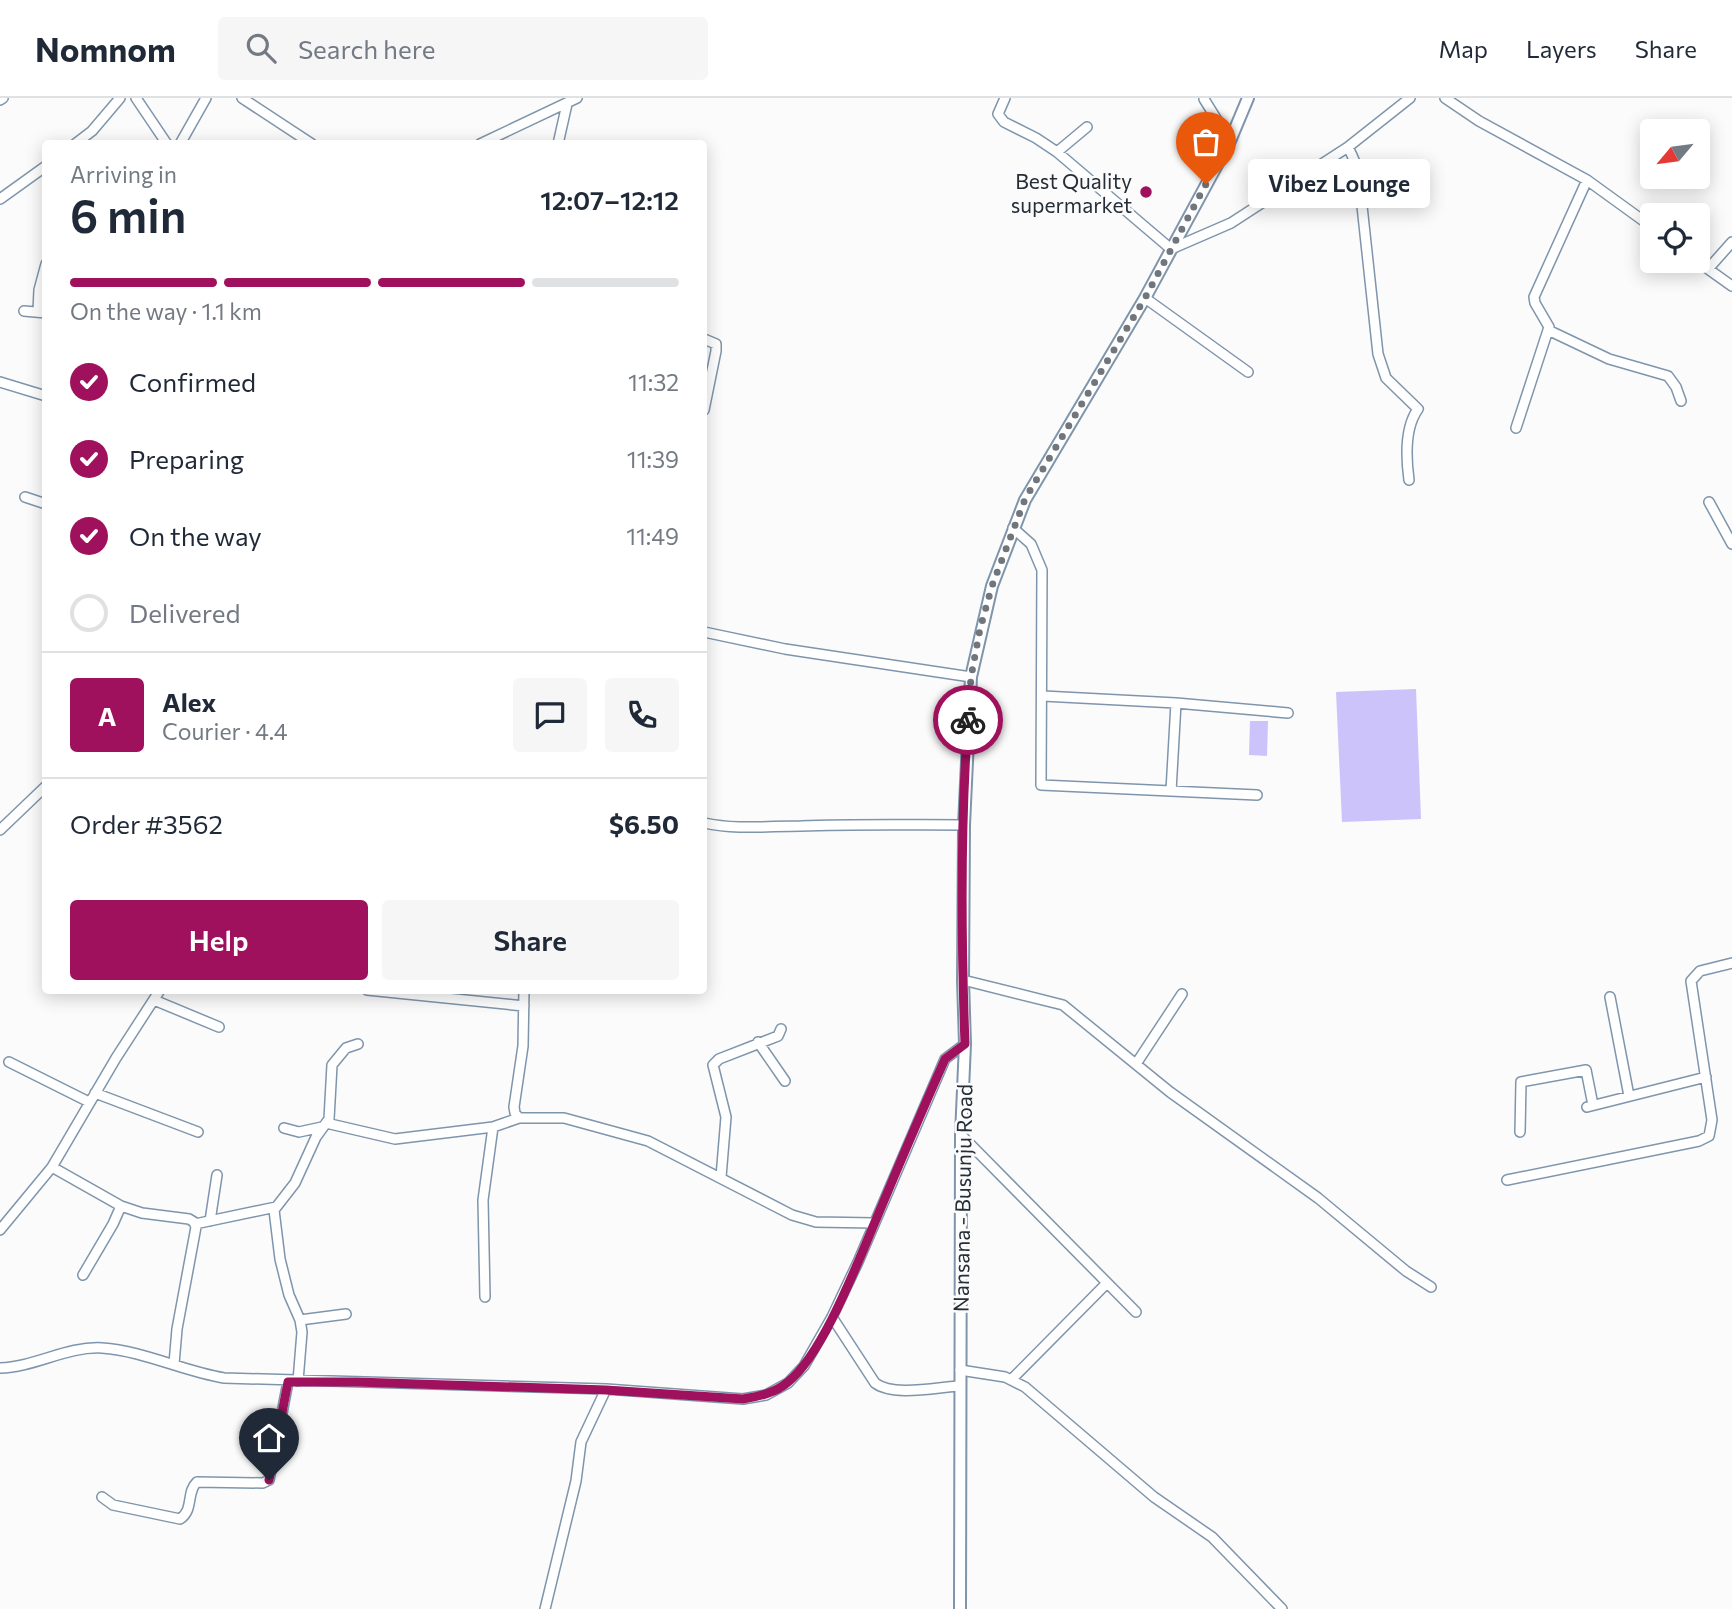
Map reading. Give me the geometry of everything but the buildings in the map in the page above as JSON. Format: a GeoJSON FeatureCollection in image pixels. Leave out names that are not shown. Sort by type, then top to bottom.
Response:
{"type":"FeatureCollection","features":[{"type":"Feature","properties":{"kind":"main road","name":"Nansana - Busunju Road"},"geometry":{"type":"LineString","coordinates":[[960,1609],[961,1135],[965,1044],[964,825],[971,677],[992,586],[1025,499],[1145,298],[1230,141],[1248,98]]}},
{"type":"Feature","properties":{"kind":"street"},"geometry":{"type":"LineString","coordinates":[[80,140],[92,131],[120,98]]}},
{"type":"Feature","properties":{"kind":"street"},"geometry":{"type":"LineString","coordinates":[[136,98],[164,140]]}},
{"type":"Feature","properties":{"kind":"street"},"geometry":{"type":"LineString","coordinates":[[182,140],[206,98]]}},
{"type":"Feature","properties":{"kind":"street"},"geometry":{"type":"LineString","coordinates":[[242,98],[306,140]]}},
{"type":"Feature","properties":{"kind":"street"},"geometry":{"type":"LineString","coordinates":[[489,140],[577,98]]}},
{"type":"Feature","properties":{"kind":"street"},"geometry":{"type":"LineString","coordinates":[[1005,98],[998,114],[1004,122],[1057,152],[1171,250],[1231,223],[1348,147],[1410,98]]}},
{"type":"Feature","properties":{"kind":"street"},"geometry":{"type":"LineString","coordinates":[[1445,98],[1479,121],[1587,180],[1640,218]]}},
{"type":"Feature","properties":{"kind":"street"},"geometry":{"type":"LineString","coordinates":[[1204,99],[1230,141]]}},
{"type":"Feature","properties":{"kind":"street"},"geometry":{"type":"LineString","coordinates":[[559,140],[567,104]]}},
{"type":"Feature","properties":{"kind":"street"},"geometry":{"type":"LineString","coordinates":[[1057,152],[1087,127]]}},
{"type":"Feature","properties":{"kind":"street"},"geometry":{"type":"LineString","coordinates":[[1348,147],[1363,184],[1362,206],[1378,354],[1386,378],[1418,409],[1412,418],[1409,432],[1409,480]]}},
{"type":"Feature","properties":{"kind":"street"},"geometry":{"type":"LineString","coordinates":[[0,200],[42,169]]}},
{"type":"Feature","properties":{"kind":"street"},"geometry":{"type":"LineString","coordinates":[[1516,428],[1549,323],[1535,303],[1534,297],[1587,180]]}},
{"type":"Feature","properties":{"kind":"street"},"geometry":{"type":"LineString","coordinates":[[1710,267],[1732,242]]}},
{"type":"Feature","properties":{"kind":"street"},"geometry":{"type":"LineString","coordinates":[[1710,270],[1732,286]]}},
{"type":"Feature","properties":{"kind":"street"},"geometry":{"type":"LineString","coordinates":[[24,311],[42,312],[39,290],[42,279]]}},
{"type":"Feature","properties":{"kind":"street"},"geometry":{"type":"LineString","coordinates":[[1145,298],[1248,372]]}},
{"type":"Feature","properties":{"kind":"street"},"geometry":{"type":"LineString","coordinates":[[1548,330],[1609,359],[1668,376],[1681,401]]}},
{"type":"Feature","properties":{"kind":"street"},"geometry":{"type":"LineString","coordinates":[[707,340],[716,344],[707,395]]}},
{"type":"Feature","properties":{"kind":"street"},"geometry":{"type":"LineString","coordinates":[[0,382],[42,395]]}},
{"type":"Feature","properties":{"kind":"street"},"geometry":{"type":"LineString","coordinates":[[25,497],[42,503]]}},
{"type":"Feature","properties":{"kind":"street"},"geometry":{"type":"LineString","coordinates":[[1709,502],[1732,544]]}},
{"type":"Feature","properties":{"kind":"street"},"geometry":{"type":"LineString","coordinates":[[1013,528],[1031,544],[1042,570],[1041,785],[1257,795]]}},
{"type":"Feature","properties":{"kind":"street"},"geometry":{"type":"LineString","coordinates":[[707,633],[785,649],[971,677]]}},
{"type":"Feature","properties":{"kind":"street"},"geometry":{"type":"LineString","coordinates":[[1042,696],[1176,703],[1288,713]]}},
{"type":"Feature","properties":{"kind":"street"},"geometry":{"type":"LineString","coordinates":[[1171,791],[1176,703]]}},
{"type":"Feature","properties":{"kind":"street"},"geometry":{"type":"LineString","coordinates":[[0,830],[42,790]]}},
{"type":"Feature","properties":{"kind":"street"},"geometry":{"type":"LineString","coordinates":[[707,824],[726,828],[964,825]]}},
{"type":"Feature","properties":{"kind":"street"},"geometry":{"type":"LineString","coordinates":[[1507,1180],[1699,1141],[1709,1136],[1712,1119],[1691,981],[1700,971],[1732,962]]}},
{"type":"Feature","properties":{"kind":"street"},"geometry":{"type":"LineString","coordinates":[[963,980],[1063,1005],[1170,1091],[1318,1198],[1406,1271],[1431,1287]]}},
{"type":"Feature","properties":{"kind":"street"},"geometry":{"type":"LineString","coordinates":[[0,1230],[52,1167],[89,1102],[158,994]]}},
{"type":"Feature","properties":{"kind":"street"},"geometry":{"type":"LineString","coordinates":[[412,994],[524,1006]]}},
{"type":"Feature","properties":{"kind":"street"},"geometry":{"type":"LineString","coordinates":[[519,1118],[514,1107],[523,1046],[524,994]]}},
{"type":"Feature","properties":{"kind":"street"},"geometry":{"type":"LineString","coordinates":[[1136,1063],[1182,994]]}},
{"type":"Feature","properties":{"kind":"street"},"geometry":{"type":"LineString","coordinates":[[1610,997],[1629,1096]]}},
{"type":"Feature","properties":{"kind":"street"},"geometry":{"type":"LineString","coordinates":[[154,1000],[219,1027]]}},
{"type":"Feature","properties":{"kind":"street"},"geometry":{"type":"LineString","coordinates":[[721,1177],[726,1117],[713,1065],[719,1059],[778,1036],[781,1029]]}},
{"type":"Feature","properties":{"kind":"street"},"geometry":{"type":"LineString","coordinates":[[758,1042],[785,1081]]}},
{"type":"Feature","properties":{"kind":"street"},"geometry":{"type":"LineString","coordinates":[[102,1497],[113,1505],[180,1519],[188,1511],[192,1488],[197,1482],[262,1483],[269,1480],[302,1332],[289,1295],[281,1259],[275,1207],[295,1183],[330,1112],[332,1065],[342,1051],[358,1044]]}},
{"type":"Feature","properties":{"kind":"street"},"geometry":{"type":"LineString","coordinates":[[0,1368],[24,1366],[78,1350],[100,1348],[224,1378],[606,1390],[743,1399],[766,1395],[788,1383],[804,1366],[832,1317],[945,1059],[965,1044]]}},
{"type":"Feature","properties":{"kind":"street"},"geometry":{"type":"LineString","coordinates":[[9,1062],[89,1102]]}},
{"type":"Feature","properties":{"kind":"street"},"geometry":{"type":"LineString","coordinates":[[1520,1132],[1521,1082],[1586,1070],[1590,1106],[1706,1077]]}},
{"type":"Feature","properties":{"kind":"street"},"geometry":{"type":"LineString","coordinates":[[95,1093],[198,1132]]}},
{"type":"Feature","properties":{"kind":"street"},"geometry":{"type":"LineString","coordinates":[[284,1128],[299,1132],[324,1125],[395,1139],[493,1126],[519,1118],[564,1118],[648,1141],[792,1215],[816,1222],[874,1223]]}},
{"type":"Feature","properties":{"kind":"street"},"geometry":{"type":"LineString","coordinates":[[485,1297],[483,1200],[493,1126]]}},
{"type":"Feature","properties":{"kind":"street"},"geometry":{"type":"LineString","coordinates":[[961,1135],[1136,1312]]}},
{"type":"Feature","properties":{"kind":"street"},"geometry":{"type":"LineString","coordinates":[[52,1167],[121,1206],[142,1213],[192,1220],[195,1224]]}},
{"type":"Feature","properties":{"kind":"street"},"geometry":{"type":"LineString","coordinates":[[210,1221],[217,1175]]}},
{"type":"Feature","properties":{"kind":"street"},"geometry":{"type":"LineString","coordinates":[[83,1275],[121,1206]]}},
{"type":"Feature","properties":{"kind":"street"},"geometry":{"type":"LineString","coordinates":[[195,1224],[275,1207]]}},
{"type":"Feature","properties":{"kind":"street"},"geometry":{"type":"LineString","coordinates":[[174,1364],[177,1329],[195,1224]]}},
{"type":"Feature","properties":{"kind":"street"},"geometry":{"type":"LineString","coordinates":[[1011,1380],[1107,1283]]}},
{"type":"Feature","properties":{"kind":"street"},"geometry":{"type":"LineString","coordinates":[[300,1320],[346,1314]]}},
{"type":"Feature","properties":{"kind":"street"},"geometry":{"type":"LineString","coordinates":[[832,1317],[875,1383],[882,1388],[905,1390],[960,1386]]}},
{"type":"Feature","properties":{"kind":"street"},"geometry":{"type":"LineString","coordinates":[[960,1370],[1005,1377],[1025,1387],[1154,1497],[1212,1537],[1282,1609]]}},
{"type":"Feature","properties":{"kind":"street"},"geometry":{"type":"LineString","coordinates":[[545,1609],[576,1481],[581,1441],[606,1390]]}},
{"type":"Feature","properties":{"kind":"shaded area"},"geometry":{"type":"Polygon","coordinates":[[[1416,689],[1421,819],[1342,822],[1336,692],[1416,689]]]}},
{"type":"Feature","properties":{"kind":"shaded area"},"geometry":{"type":"Polygon","coordinates":[[[1250,721],[1268,721],[1267,756],[1249,755],[1250,721]]]}},
{"type":"Feature","properties":{"kind":"way so far"},"geometry":{"type":"LineString","coordinates":[[968,720],[971,677],[980,629],[992,586],[1025,499],[1145,298],[1206,184]]}},
{"type":"Feature","properties":{"kind":"place","name":"Vibez Lounge"},"geometry":{"type":"Point","coordinates":[1206,184]}},
{"type":"Feature","properties":{"kind":"place","name":"Best Quality supermarket"},"geometry":{"type":"Point","coordinates":[1146,192]}},
{"type":"Feature","properties":{"kind":"route"},"geometry":{"type":"LineString","coordinates":[[269,1480],[288,1382],[606,1390],[743,1399],[766,1395],[788,1383],[804,1366],[832,1317],[858,1262],[945,1059],[965,1044],[964,825],[968,720]]}}]}
